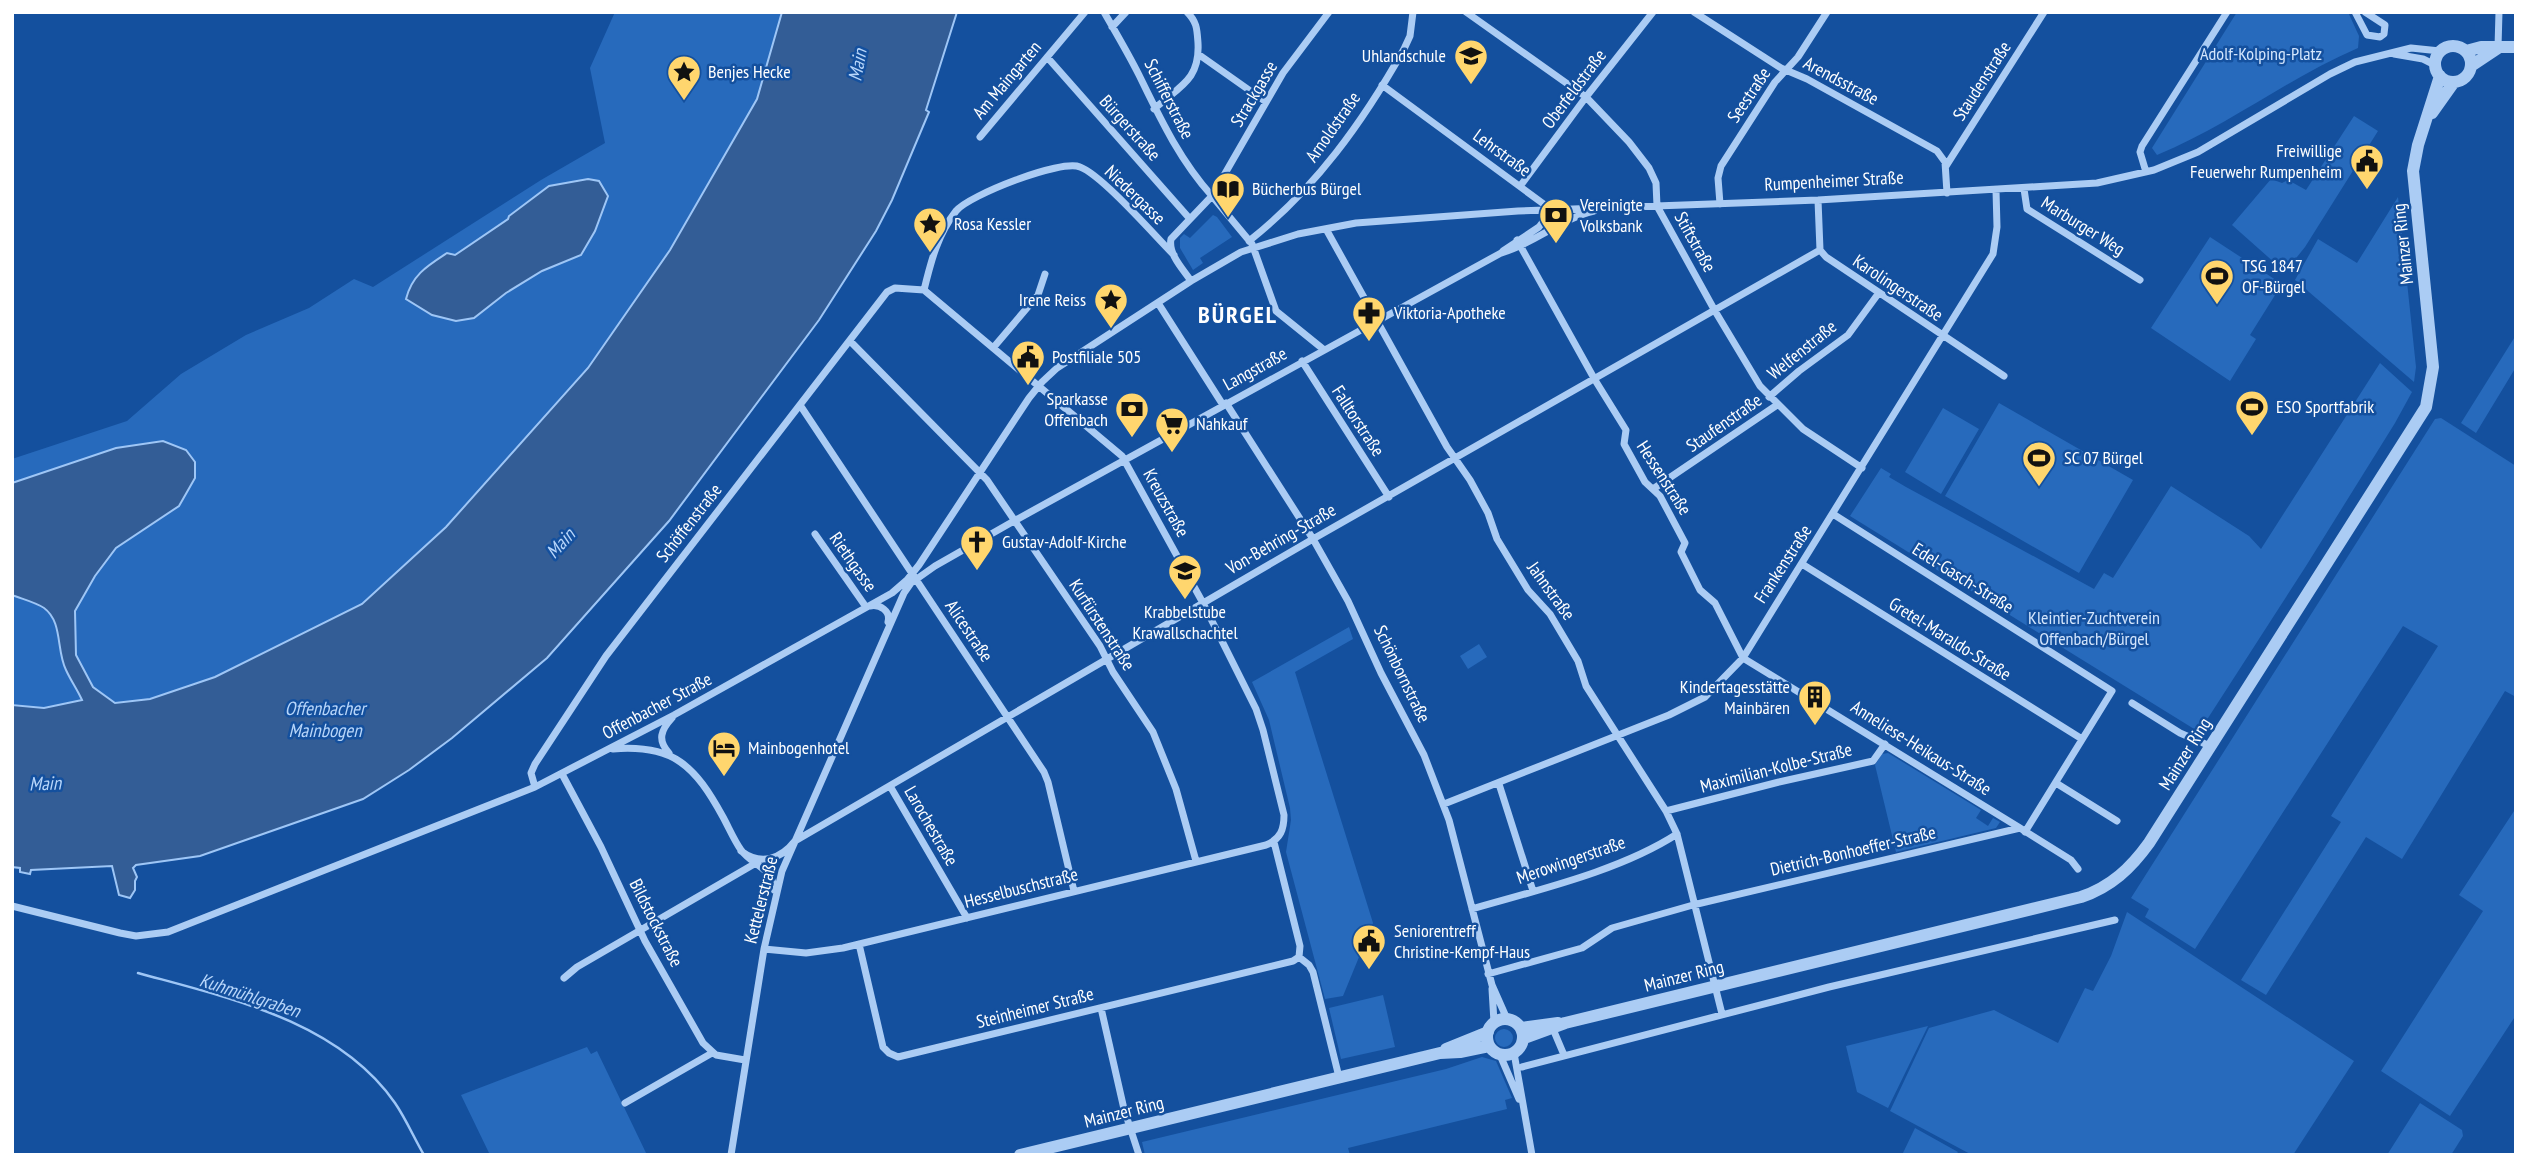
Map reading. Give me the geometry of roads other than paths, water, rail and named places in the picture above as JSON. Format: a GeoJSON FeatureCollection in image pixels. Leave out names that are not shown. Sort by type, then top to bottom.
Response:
{"type":"FeatureCollection","features":[{"type":"Feature","properties":{"kind":"street","name":"Am Maingarten"},"geometry":{"type":"LineString","coordinates":[[980,137],[1085,12]]}},
{"type":"Feature","properties":{"kind":"street","name":"Schifferstraße"},"geometry":{"type":"LineString","coordinates":[[1104,12],[1185,162],[1252,244]]}},
{"type":"Feature","properties":{"kind":"street"},"geometry":{"type":"LineString","coordinates":[[1112,27],[1126,12]]}},
{"type":"Feature","properties":{"kind":"street"},"geometry":{"type":"LineString","coordinates":[[1154,109],[1194,73],[1199,61],[1197,26],[1187,12]]}},
{"type":"Feature","properties":{"kind":"street"},"geometry":{"type":"LineString","coordinates":[[1315,12],[1326,16]]}},
{"type":"Feature","properties":{"kind":"street","name":"Arnoldstraße"},"geometry":{"type":"LineString","coordinates":[[1252,244],[1332,161],[1408,42],[1413,12]]}},
{"type":"Feature","properties":{"kind":"street","name":"Stiftstraße"},"geometry":{"type":"LineString","coordinates":[[1466,12],[1586,97],[1638,153],[1656,183],[1657,206],[1754,377],[1769,397],[1810,435],[1862,468]]}},
{"type":"Feature","properties":{"kind":"street","name":"Oberfeldstraße"},"geometry":{"type":"LineString","coordinates":[[1521,185],[1653,12]]}},
{"type":"Feature","properties":{"kind":"street","name":"Arendsstraße"},"geometry":{"type":"LineString","coordinates":[[1694,12],[1785,70],[1807,79],[1933,148],[1942,156],[1945,167]]}},
{"type":"Feature","properties":{"kind":"street","name":"Seestraße"},"geometry":{"type":"LineString","coordinates":[[1720,204],[1720,169],[1785,70],[1796,61],[1826,12]]}},
{"type":"Feature","properties":{"kind":"street"},"geometry":{"type":"LineString","coordinates":[[2146,172],[2140,152],[2142,146],[2227,12]]}},
{"type":"Feature","properties":{"kind":"street"},"geometry":{"type":"LineString","coordinates":[[2356,12],[2367,35],[2380,37],[2384,34],[2385,25],[2365,12]]}},
{"type":"Feature","properties":{"kind":"street"},"geometry":{"type":"LineString","coordinates":[[2454,82],[2465,78],[2472,66],[2498,48],[2499,12]]}},
{"type":"Feature","properties":{"kind":"street","name":"Staudenstraße"},"geometry":{"type":"LineString","coordinates":[[1945,167],[2041,13]]}},
{"type":"Feature","properties":{"kind":"street","name":"Strackgasse"},"geometry":{"type":"LineString","coordinates":[[1174,255],[1170,247],[1171,239],[1212,196],[1283,74],[1326,16]]}},
{"type":"Feature","properties":{"kind":"street","name":"Rumpenheimer Straße"},"geometry":{"type":"LineString","coordinates":[[1252,244],[1380,220],[1547,209],[1818,200],[2097,183],[2171,164],[2214,144],[2355,62],[2411,48],[2440,51],[2453,46],[2466,51],[2481,47],[2516,47]]}},
{"type":"Feature","properties":{"kind":"street"},"geometry":{"type":"LineString","coordinates":[[2438,71],[2440,51]]}},
{"type":"Feature","properties":{"kind":"street"},"geometry":{"type":"LineString","coordinates":[[2466,51],[2472,66]]}},
{"type":"Feature","properties":{"kind":"street","name":"Rumpenheimer Straße"},"geometry":{"type":"LineString","coordinates":[[2390,53],[2423,59],[2454,82]]}},
{"type":"Feature","properties":{"kind":"street"},"geometry":{"type":"LineString","coordinates":[[1198,54],[1266,102]]}},
{"type":"Feature","properties":{"kind":"street","name":"Bürgerstraße"},"geometry":{"type":"LineString","coordinates":[[1047,58],[1190,219]]}},
{"type":"Feature","properties":{"kind":"street","name":"Mainzer Ring"},"geometry":{"type":"LineString","coordinates":[[1522,1033],[1549,1023],[1565,1023],[2064,902],[2102,889],[2122,875],[2139,857],[2426,407],[2433,367],[2413,174],[2416,152],[2428,118],[2438,71]]}},
{"type":"Feature","properties":{"kind":"street","name":"Mainzer Ring"},"geometry":{"type":"LineString","coordinates":[[2428,118],[2454,82]]}},
{"type":"Feature","properties":{"kind":"street","name":"Lehrstraße"},"geometry":{"type":"LineString","coordinates":[[1382,85],[1521,185],[1543,202],[1547,209]]}},
{"type":"Feature","properties":{"kind":"street","name":"Niedergasse"},"geometry":{"type":"LineString","coordinates":[[924,290],[934,249],[959,208],[1013,180],[1067,166],[1082,167],[1097,179],[1174,255],[1191,281]]}},
{"type":"Feature","properties":{"kind":"street"},"geometry":{"type":"LineString","coordinates":[[1945,167],[1947,193]]}},
{"type":"Feature","properties":{"kind":"street","name":"Marburger Weg"},"geometry":{"type":"LineString","coordinates":[[2024,189],[2027,209],[2140,280]]}},
{"type":"Feature","properties":{"kind":"street","name":"Frankenstraße"},"geometry":{"type":"LineString","coordinates":[[1444,804],[1698,701],[1718,685],[1743,658],[1993,254],[1997,228],[1996,190]]}},
{"type":"Feature","properties":{"kind":"street"},"geometry":{"type":"LineString","coordinates":[[1818,200],[1820,250]]}},
{"type":"Feature","properties":{"kind":"street","name":"Langstraße"},"geometry":{"type":"LineString","coordinates":[[913,577],[1518,243],[1576,216],[1619,207]]}},
{"type":"Feature","properties":{"kind":"street"},"geometry":{"type":"LineString","coordinates":[[1518,243],[1543,223],[1547,218],[1547,209]]}},
{"type":"Feature","properties":{"kind":"street","name":"Jahnstraße"},"geometry":{"type":"LineString","coordinates":[[1326,229],[1488,513],[1497,539],[1528,590],[1550,614],[1578,661],[1586,686],[1666,811],[1677,834],[1722,1014]]}},
{"type":"Feature","properties":{"kind":"street","name":"Hessenstraße"},"geometry":{"type":"LineString","coordinates":[[1518,243],[1626,430],[1624,444],[1645,482],[1660,495],[1685,543],[1681,552],[1700,590],[1715,603],[1743,658]]}},
{"type":"Feature","properties":{"kind":"street"},"geometry":{"type":"LineString","coordinates":[[1252,244],[1276,311],[1323,349]]}},
{"type":"Feature","properties":{"kind":"street","name":"Offenbacher Straße"},"geometry":{"type":"LineString","coordinates":[[12,906],[136,936],[168,932],[535,788],[674,715],[892,593],[913,577],[1039,385],[1057,368],[1252,244]]}},
{"type":"Feature","properties":{"kind":"street","name":"Karolingerstraße"},"geometry":{"type":"LineString","coordinates":[[1820,250],[1830,261],[1878,294],[2004,376]]}},
{"type":"Feature","properties":{"kind":"street","name":"Von-Behring-Straße"},"geometry":{"type":"LineString","coordinates":[[564,978],[577,967],[759,862],[780,856],[795,841],[1313,539],[1820,250]]}},
{"type":"Feature","properties":{"kind":"street"},"geometry":{"type":"LineString","coordinates":[[993,348],[1038,295],[1045,274]]}},
{"type":"Feature","properties":{"kind":"street","name":"Schöffenstraße"},"geometry":{"type":"LineString","coordinates":[[535,788],[531,773],[535,764],[597,669],[800,405],[891,289],[924,290]]}},
{"type":"Feature","properties":{"kind":"street","name":"Kreuzstraße"},"geometry":{"type":"LineString","coordinates":[[924,290],[1119,453],[1203,603],[1261,721],[1284,815],[1280,835],[1274,842]]}},
{"type":"Feature","properties":{"kind":"street","name":"Welfenstraße"},"geometry":{"type":"LineString","coordinates":[[1769,397],[1845,337],[1878,294]]}},
{"type":"Feature","properties":{"kind":"street","name":"Schönbornstraße"},"geometry":{"type":"LineString","coordinates":[[1158,303],[1313,539],[1352,607],[1390,691],[1419,743],[1444,804],[1492,985],[1496,1025]]}},
{"type":"Feature","properties":{"kind":"street","name":"Kurfürstenstraße"},"geometry":{"type":"LineString","coordinates":[[850,341],[980,472],[1100,646],[1153,732],[1176,789],[1196,861]]}},
{"type":"Feature","properties":{"kind":"street","name":"Falltorstraße"},"geometry":{"type":"LineString","coordinates":[[1302,361],[1389,497]]}},
{"type":"Feature","properties":{"kind":"street","name":"Alicestraße"},"geometry":{"type":"LineString","coordinates":[[800,405],[1046,776],[1074,891]]}},
{"type":"Feature","properties":{"kind":"street","name":"Staufenstraße"},"geometry":{"type":"LineString","coordinates":[[1653,489],[1777,405]]}},
{"type":"Feature","properties":{"kind":"street","name":"Edel-Gasch-Straße"},"geometry":{"type":"LineString","coordinates":[[1833,514],[2112,691],[2082,739]]}},
{"type":"Feature","properties":{"kind":"street","name":"Riethgasse"},"geometry":{"type":"LineString","coordinates":[[815,534],[867,607]]}},
{"type":"Feature","properties":{"kind":"street"},"geometry":{"type":"LineString","coordinates":[[929,550],[929,557],[934,561],[946,561]]}},
{"type":"Feature","properties":{"kind":"street","name":"Gretel-Maraldo-Straße"},"geometry":{"type":"LineString","coordinates":[[1802,564],[2082,739]]}},
{"type":"Feature","properties":{"kind":"street","name":"Kettelerstraße"},"geometry":{"type":"LineString","coordinates":[[729,1155],[764,949],[782,871],[913,577]]}},
{"type":"Feature","properties":{"kind":"street","name":"Kettelerstraße"},"geometry":{"type":"LineString","coordinates":[[867,607],[880,607],[889,614],[882,643]]}},
{"type":"Feature","properties":{"kind":"street","name":"Anneliese-Heikaus-Straße"},"geometry":{"type":"LineString","coordinates":[[1743,658],[2071,860],[2078,869]]}},
{"type":"Feature","properties":{"kind":"street"},"geometry":{"type":"LineString","coordinates":[[2133,703],[2180,733],[2210,746]]}},
{"type":"Feature","properties":{"kind":"street"},"geometry":{"type":"LineString","coordinates":[[674,715],[663,728],[661,738],[665,748],[706,788],[741,851],[759,862],[773,880],[773,904]]}},
{"type":"Feature","properties":{"kind":"street"},"geometry":{"type":"LineString","coordinates":[[2023,830],[2056,783],[2082,739]]}},
{"type":"Feature","properties":{"kind":"street","name":"Maximilian-Kolbe-Straße"},"geometry":{"type":"LineString","coordinates":[[1666,811],[1873,761],[1885,744]]}},
{"type":"Feature","properties":{"kind":"street"},"geometry":{"type":"LineString","coordinates":[[609,749],[646,747],[674,758]]}},
{"type":"Feature","properties":{"kind":"street","name":"Bildstockstraße"},"geometry":{"type":"LineString","coordinates":[[562,774],[601,847],[639,931],[703,1043],[712,1053]]}},
{"type":"Feature","properties":{"kind":"street"},"geometry":{"type":"LineString","coordinates":[[1499,783],[1533,891]]}},
{"type":"Feature","properties":{"kind":"street"},"geometry":{"type":"LineString","coordinates":[[2056,783],[2117,821]]}},
{"type":"Feature","properties":{"kind":"street","name":"Larochestraße"},"geometry":{"type":"LineString","coordinates":[[890,786],[967,918]]}},
{"type":"Feature","properties":{"kind":"street","name":"Dietrich-Bonhoeffer-Straße"},"geometry":{"type":"LineString","coordinates":[[1488,974],[1581,948],[1612,928],[1693,905],[2023,830]]}},
{"type":"Feature","properties":{"kind":"street","name":"Merowingerstraße"},"geometry":{"type":"LineString","coordinates":[[1472,909],[1597,870],[1658,845],[1677,834]]}},
{"type":"Feature","properties":{"kind":"street"},"geometry":{"type":"LineString","coordinates":[[1274,842],[1300,946],[1299,957],[1313,972],[1339,1077]]}},
{"type":"Feature","properties":{"kind":"street","name":"Hesselbuschstraße"},"geometry":{"type":"LineString","coordinates":[[764,949],[806,953],[859,944],[1274,842]]}},
{"type":"Feature","properties":{"kind":"street"},"geometry":{"type":"LineString","coordinates":[[1522,1067],[1722,1014],[2115,920]]}},
{"type":"Feature","properties":{"kind":"street","name":"Steinheimer Straße"},"geometry":{"type":"LineString","coordinates":[[859,944],[883,1047],[894,1056],[901,1057],[1293,961],[1299,957]]}},
{"type":"Feature","properties":{"kind":"street","name":"Schönbornstraße"},"geometry":{"type":"LineString","coordinates":[[1492,985],[1496,1025]]}},
{"type":"Feature","properties":{"kind":"street"},"geometry":{"type":"LineString","coordinates":[[1101,1008],[1124,1109],[1139,1155]]}},
{"type":"Feature","properties":{"kind":"street","name":"Mainzer Ring"},"geometry":{"type":"LineString","coordinates":[[1522,1033],[1553,1030],[1565,1023]]}},
{"type":"Feature","properties":{"kind":"street"},"geometry":{"type":"LineString","coordinates":[[1500,1055],[1514,1053],[1522,1044],[1522,1033],[1496,1025],[1489,1046],[1500,1055],[1521,1102]]}},
{"type":"Feature","properties":{"kind":"street","name":"Mainzer Ring"},"geometry":{"type":"LineString","coordinates":[[1440,1053],[1496,1025]]}},
{"type":"Feature","properties":{"kind":"street"},"geometry":{"type":"LineString","coordinates":[[1553,1030],[1564,1055]]}},
{"type":"Feature","properties":{"kind":"street","name":"Mainzer Ring"},"geometry":{"type":"LineString","coordinates":[[1020,1155],[1440,1053],[1489,1046]]}},
{"type":"Feature","properties":{"kind":"street"},"geometry":{"type":"LineString","coordinates":[[625,1103],[712,1053],[745,1060]]}},
{"type":"Feature","properties":{"kind":"street"},"geometry":{"type":"LineString","coordinates":[[1514,1053],[1532,1155]]}},
{"type":"Feature","properties":{"kind":"water","name":"Offenbacher Mainbogen"},"geometry":{"type":"Polygon","coordinates":[[[782,12],[957,12],[926,110],[929,112],[876,231],[819,320],[669,521],[547,658],[452,738],[363,799],[200,856],[136,865],[133,868],[137,877],[135,890],[130,898],[119,895],[112,866],[31,870],[30,874],[12,867],[12,705],[44,708],[82,700],[63,662],[57,628],[50,614],[40,606],[12,595],[12,483],[116,448],[163,441],[186,450],[195,462],[195,478],[179,506],[116,548],[95,576],[75,611],[76,655],[93,687],[115,703],[150,699],[215,677],[362,604],[446,527],[588,368],[670,250],[757,99],[782,12]]]}},
{"type":"Feature","properties":{"kind":"water"},"geometry":{"type":"Polygon","coordinates":[[[588,179],[599,181],[608,196],[595,231],[581,255],[542,271],[506,293],[474,318],[456,321],[432,315],[406,299],[416,277],[447,253],[455,255],[508,219],[549,186],[588,179]]]}},
{"type":"Feature","properties":{"kind":"waterway","name":"Kuhmühlgraben"},"geometry":{"type":"LineString","coordinates":[[138,973],[244,1003],[313,1032],[344,1052],[371,1075],[403,1115],[424,1155]]}},
{"type":"Feature","properties":{"kind":"place","name":"Uhlandschule"},"geometry":{"type":"Point","coordinates":[1471,86]}},
{"type":"Feature","properties":{"kind":"place","name":"Benjes Hecke"},"geometry":{"type":"Point","coordinates":[684,102]}},
{"type":"Feature","properties":{"kind":"place","name":"Freiwillige Feuerwehr Rumpenheim"},"geometry":{"type":"Point","coordinates":[2367,191]}},
{"type":"Feature","properties":{"kind":"place","name":"Bücherbus Bürgel"},"geometry":{"type":"Point","coordinates":[1228,219]}},
{"type":"Feature","properties":{"kind":"place","name":"Vereinigte Volksbank"},"geometry":{"type":"Point","coordinates":[1556,245]}},
{"type":"Feature","properties":{"kind":"place","name":"Rosa Kessler"},"geometry":{"type":"Point","coordinates":[930,254]}},
{"type":"Feature","properties":{"kind":"place","name":"TSG 1847 OF-Bürgel"},"geometry":{"type":"Point","coordinates":[2217,306]}},
{"type":"Feature","properties":{"kind":"place","name":"Irene Reiss"},"geometry":{"type":"Point","coordinates":[1111,330]}},
{"type":"Feature","properties":{"kind":"place","name":"Viktoria-Apotheke"},"geometry":{"type":"Point","coordinates":[1369,343]}},
{"type":"Feature","properties":{"kind":"place","name":"Postfiliale 505"},"geometry":{"type":"Point","coordinates":[1028,387]}},
{"type":"Feature","properties":{"kind":"place","name":"ESO Sportfabrik"},"geometry":{"type":"Point","coordinates":[2252,437]}},
{"type":"Feature","properties":{"kind":"place","name":"Sparkasse Offenbach"},"geometry":{"type":"Point","coordinates":[1132,439]}},
{"type":"Feature","properties":{"kind":"place","name":"Nahkauf"},"geometry":{"type":"Point","coordinates":[1172,454]}},
{"type":"Feature","properties":{"kind":"place","name":"SC 07 Bürgel"},"geometry":{"type":"Point","coordinates":[2039,488]}},
{"type":"Feature","properties":{"kind":"place","name":"Gustav-Adolf-Kirche"},"geometry":{"type":"Point","coordinates":[977,572]}},
{"type":"Feature","properties":{"kind":"place","name":"Krabbelstube Krawallschachtel"},"geometry":{"type":"Point","coordinates":[1185,601]}},
{"type":"Feature","properties":{"kind":"place","name":"Kindertagesstätte Mainbären"},"geometry":{"type":"Point","coordinates":[1815,727]}},
{"type":"Feature","properties":{"kind":"place","name":"Mainbogenhotel"},"geometry":{"type":"Point","coordinates":[724,778]}},
{"type":"Feature","properties":{"kind":"place","name":"Seniorentreff Christine-Kempf-Haus"},"geometry":{"type":"Point","coordinates":[1369,971]}},
{"type":"Feature","properties":{"kind":"district","name":"BÜRGEL"},"geometry":{"type":"Point","coordinates":[1238,315]}},
{"type":"Feature","properties":{"kind":"park label","name":"Adolf-Kolping-Platz"},"geometry":{"type":"Point","coordinates":[2261,54]}},
{"type":"Feature","properties":{"kind":"park label","name":"Kleintier-Zuchtverein Offenbach/Bürgel"},"geometry":{"type":"Point","coordinates":[2094,628]}},
{"type":"Feature","properties":{"kind":"water label","name":"Main"},"geometry":{"type":"Point","coordinates":[857,65]}},
{"type":"Feature","properties":{"kind":"water label","name":"Main"},"geometry":{"type":"Point","coordinates":[560,543]}},
{"type":"Feature","properties":{"kind":"water label","name":"Main"},"geometry":{"type":"Point","coordinates":[45,783]}}]}
